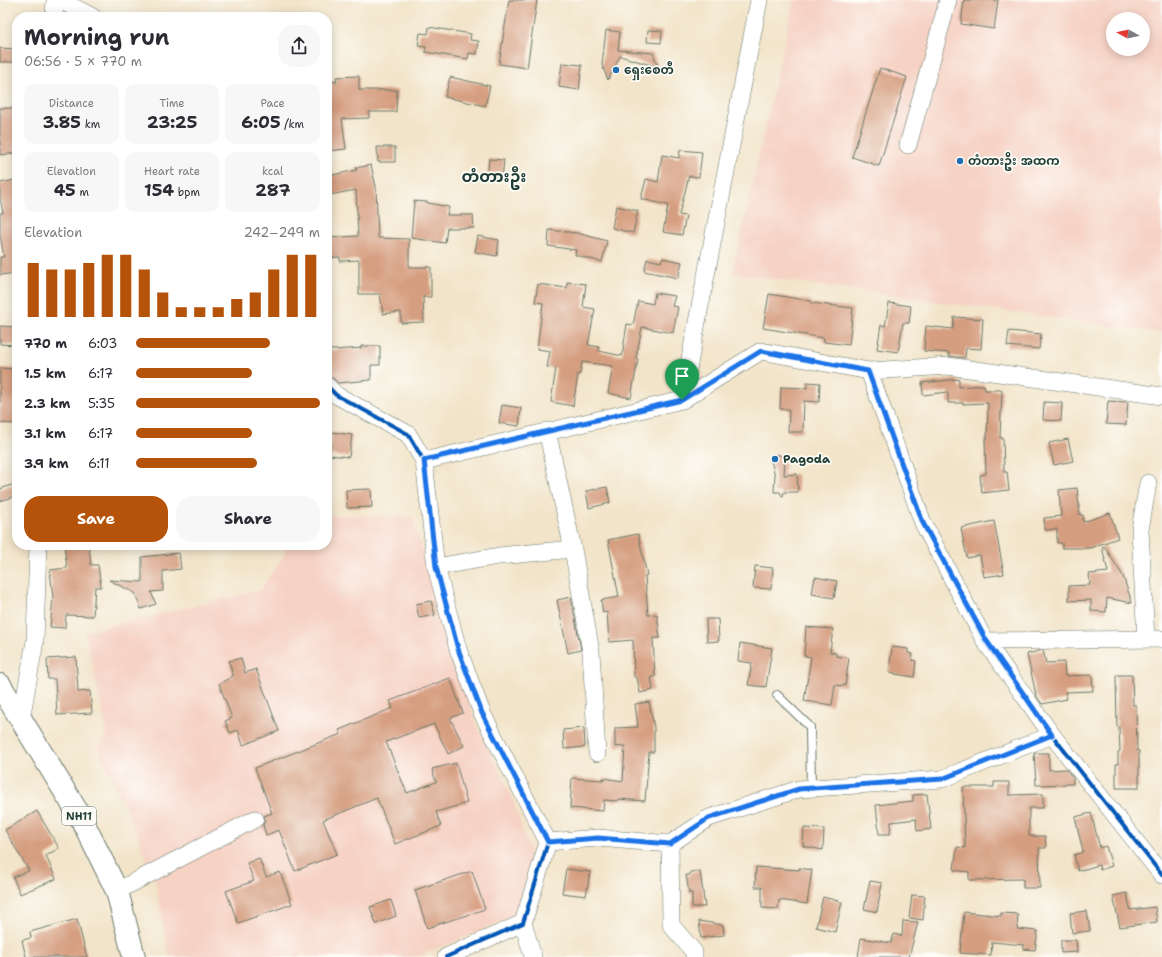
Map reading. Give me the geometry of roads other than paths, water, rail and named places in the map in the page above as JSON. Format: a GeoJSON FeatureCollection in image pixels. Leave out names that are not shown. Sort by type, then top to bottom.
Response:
{"type":"FeatureCollection","features":[{"type":"Feature","properties":{"kind":"highway","name":"NH11"},"geometry":{"type":"LineString","coordinates":[[0,685],[81,818],[117,891],[134,957]]}},
{"type":"Feature","properties":{"kind":"street"},"geometry":{"type":"LineString","coordinates":[[54,12],[55,0]]}},
{"type":"Feature","properties":{"kind":"street"},"geometry":{"type":"LineString","coordinates":[[60,0],[83,12]]}},
{"type":"Feature","properties":{"kind":"street"},"geometry":{"type":"LineString","coordinates":[[682,400],[759,0]]}},
{"type":"Feature","properties":{"kind":"street"},"geometry":{"type":"LineString","coordinates":[[908,145],[948,0]]}},
{"type":"Feature","properties":{"kind":"street"},"geometry":{"type":"LineString","coordinates":[[424,460],[682,400],[761,351],[868,371],[948,366],[1162,396]]}},
{"type":"Feature","properties":{"kind":"street"},"geometry":{"type":"LineString","coordinates":[[868,371],[923,523],[986,640],[1052,735],[1162,875]]}},
{"type":"Feature","properties":{"kind":"street"},"geometry":{"type":"LineString","coordinates":[[332,391],[336,395],[408,434],[424,460],[436,567],[458,649],[482,713],[548,842],[523,923],[533,957]]}},
{"type":"Feature","properties":{"kind":"street"},"geometry":{"type":"LineString","coordinates":[[546,431],[573,549],[592,652],[597,753]]}},
{"type":"Feature","properties":{"kind":"street"},"geometry":{"type":"LineString","coordinates":[[986,640],[1154,639],[1140,530],[1148,483]]}},
{"type":"Feature","properties":{"kind":"street"},"geometry":{"type":"LineString","coordinates":[[436,567],[499,556],[573,549]]}},
{"type":"Feature","properties":{"kind":"street"},"geometry":{"type":"LineString","coordinates":[[21,720],[35,641],[38,550]]}},
{"type":"Feature","properties":{"kind":"street"},"geometry":{"type":"LineString","coordinates":[[548,842],[598,838],[670,844],[709,818],[799,789],[942,779],[1052,735]]}},
{"type":"Feature","properties":{"kind":"street"},"geometry":{"type":"LineString","coordinates":[[117,891],[255,819]]}},
{"type":"Feature","properties":{"kind":"street"},"geometry":{"type":"LineString","coordinates":[[670,844],[671,925],[694,952],[694,957]]}},
{"type":"Feature","properties":{"kind":"street"},"geometry":{"type":"LineString","coordinates":[[446,957],[523,923]]}},
{"type":"Feature","properties":{"kind":"lane"},"geometry":{"type":"LineString","coordinates":[[778,695],[810,727],[811,788]]}},
{"type":"Feature","properties":{"kind":"place","name":"ရှေးစေတီ"},"geometry":{"type":"Point","coordinates":[616,70]}},
{"type":"Feature","properties":{"kind":"place","name":"တံတားဦး အထက"},"geometry":{"type":"Point","coordinates":[960,161]}},
{"type":"Feature","properties":{"kind":"place","name":"Pagoda"},"geometry":{"type":"Point","coordinates":[775,459]}},
{"type":"Feature","properties":{"kind":"district","name":"တံတားဦး"},"geometry":{"type":"Point","coordinates":[494,176]}}]}
